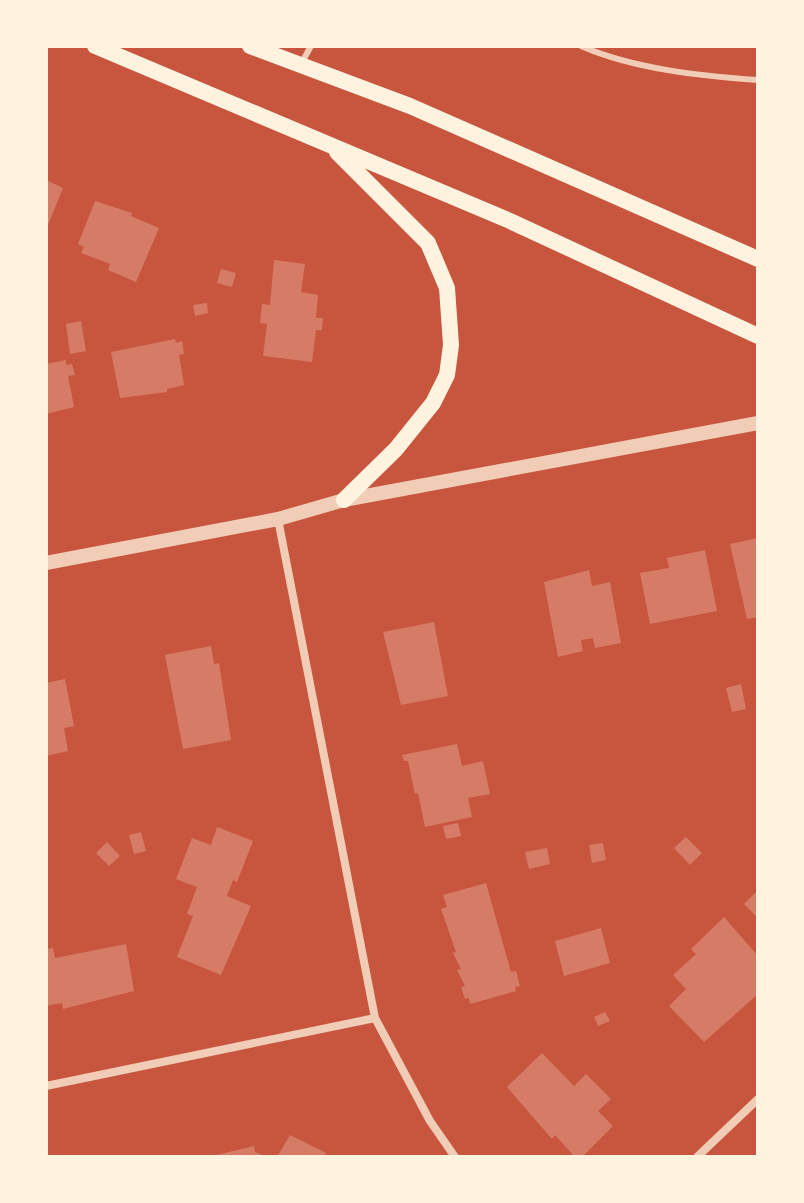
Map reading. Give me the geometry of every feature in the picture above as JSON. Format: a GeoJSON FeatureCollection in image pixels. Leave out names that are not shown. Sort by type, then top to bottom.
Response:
{"type":"FeatureCollection","features":[{"type":"Feature","properties":{"kind":"main road"},"geometry":{"type":"LineString","coordinates":[[95,46],[510,221],[758,336]]}},
{"type":"Feature","properties":{"kind":"main road"},"geometry":{"type":"LineString","coordinates":[[250,46],[410,106],[758,259]]}},
{"type":"Feature","properties":{"kind":"main road"},"geometry":{"type":"LineString","coordinates":[[331,145],[428,243],[447,288],[451,345],[447,375],[433,403],[396,449],[344,500]]}},
{"type":"Feature","properties":{"kind":"street"},"geometry":{"type":"LineString","coordinates":[[46,563],[278,519],[344,500],[758,423]]}},
{"type":"Feature","properties":{"kind":"street"},"geometry":{"type":"LineString","coordinates":[[278,519],[375,1018],[430,1121],[455,1157]]}},
{"type":"Feature","properties":{"kind":"street"},"geometry":{"type":"LineString","coordinates":[[46,1086],[375,1018]]}},
{"type":"Feature","properties":{"kind":"street"},"geometry":{"type":"LineString","coordinates":[[697,1157],[758,1099]]}},
{"type":"Feature","properties":{"kind":"lane"},"geometry":{"type":"LineString","coordinates":[[301,65],[311,46]]}},
{"type":"Feature","properties":{"kind":"lane"},"geometry":{"type":"LineString","coordinates":[[581,46],[606,57],[719,77],[758,80]]}},
{"type":"Feature","properties":{"kind":"building"},"geometry":{"type":"Polygon","coordinates":[[[46,180],[63,188],[46,230],[46,180]]]}},
{"type":"Feature","properties":{"kind":"building"},"geometry":{"type":"Polygon","coordinates":[[[95,201],[132,213],[131,216],[159,228],[136,282],[108,270],[110,264],[81,253],[84,247],[78,244],[95,201]]]}},
{"type":"Feature","properties":{"kind":"building"},"geometry":{"type":"Polygon","coordinates":[[[274,260],[305,264],[301,292],[318,295],[316,318],[323,318],[322,330],[316,330],[312,362],[263,356],[267,324],[260,323],[262,304],[270,305],[274,260]]]}},
{"type":"Feature","properties":{"kind":"building"},"geometry":{"type":"Polygon","coordinates":[[[221,269],[236,273],[232,287],[217,283],[221,269]]]}},
{"type":"Feature","properties":{"kind":"building"},"geometry":{"type":"Polygon","coordinates":[[[207,303],[208,313],[195,316],[193,305],[207,303]]]}},
{"type":"Feature","properties":{"kind":"building"},"geometry":{"type":"Polygon","coordinates":[[[81,321],[86,351],[70,354],[66,324],[81,321]]]}},
{"type":"Feature","properties":{"kind":"building"},"geometry":{"type":"Polygon","coordinates":[[[175,339],[176,343],[182,341],[184,354],[179,355],[184,385],[167,389],[167,392],[120,398],[111,352],[175,339]]]}},
{"type":"Feature","properties":{"kind":"building"},"geometry":{"type":"Polygon","coordinates":[[[66,360],[66,365],[72,364],[75,375],[68,376],[74,407],[46,414],[46,364],[66,360]]]}},
{"type":"Feature","properties":{"kind":"building"},"geometry":{"type":"Polygon","coordinates":[[[758,538],[758,617],[747,619],[730,544],[758,538]]]}},
{"type":"Feature","properties":{"kind":"building"},"geometry":{"type":"Polygon","coordinates":[[[705,550],[717,611],[650,624],[640,573],[669,568],[667,558],[705,550]]]}},
{"type":"Feature","properties":{"kind":"building"},"geometry":{"type":"Polygon","coordinates":[[[589,570],[592,586],[610,582],[621,643],[595,648],[593,638],[581,640],[583,651],[558,657],[544,582],[589,570]]]}},
{"type":"Feature","properties":{"kind":"building"},"geometry":{"type":"Polygon","coordinates":[[[434,622],[448,696],[401,705],[383,632],[434,622]]]}},
{"type":"Feature","properties":{"kind":"building"},"geometry":{"type":"Polygon","coordinates":[[[211,646],[214,664],[219,663],[231,740],[183,749],[165,655],[211,646]]]}},
{"type":"Feature","properties":{"kind":"building"},"geometry":{"type":"Polygon","coordinates":[[[65,679],[74,726],[64,728],[68,751],[46,756],[46,683],[65,679]]]}},
{"type":"Feature","properties":{"kind":"building"},"geometry":{"type":"Polygon","coordinates":[[[741,684],[746,709],[732,712],[726,688],[741,684]]]}},
{"type":"Feature","properties":{"kind":"building"},"geometry":{"type":"Polygon","coordinates":[[[457,744],[462,766],[483,761],[490,794],[468,798],[472,817],[425,827],[408,761],[404,761],[402,755],[457,744]]]}},
{"type":"Feature","properties":{"kind":"building"},"geometry":{"type":"Polygon","coordinates":[[[458,823],[461,836],[446,839],[443,826],[458,823]]]}},
{"type":"Feature","properties":{"kind":"building"},"geometry":{"type":"Polygon","coordinates":[[[217,827],[253,841],[237,882],[233,880],[227,896],[251,906],[221,975],[177,957],[193,916],[187,914],[197,887],[176,879],[192,838],[211,845],[217,827]]]}},
{"type":"Feature","properties":{"kind":"building"},"geometry":{"type":"Polygon","coordinates":[[[141,832],[146,851],[134,854],[129,835],[141,832]]]}},
{"type":"Feature","properties":{"kind":"building"},"geometry":{"type":"Polygon","coordinates":[[[686,837],[702,853],[690,865],[674,848],[686,837]]]}},
{"type":"Feature","properties":{"kind":"building"},"geometry":{"type":"Polygon","coordinates":[[[107,842],[120,856],[109,866],[96,853],[107,842]]]}},
{"type":"Feature","properties":{"kind":"building"},"geometry":{"type":"Polygon","coordinates":[[[603,843],[606,860],[592,863],[589,845],[603,843]]]}},
{"type":"Feature","properties":{"kind":"building"},"geometry":{"type":"Polygon","coordinates":[[[547,848],[550,864],[529,869],[525,852],[547,848]]]}},
{"type":"Feature","properties":{"kind":"building"},"geometry":{"type":"Polygon","coordinates":[[[486,883],[511,972],[516,971],[520,986],[515,987],[516,991],[470,1004],[461,987],[465,986],[457,970],[461,969],[453,953],[456,952],[441,909],[447,907],[443,895],[486,883]]]}},
{"type":"Feature","properties":{"kind":"building"},"geometry":{"type":"Polygon","coordinates":[[[758,890],[758,918],[744,904],[758,890]]]}},
{"type":"Feature","properties":{"kind":"building"},"geometry":{"type":"Polygon","coordinates":[[[724,917],[758,956],[758,994],[704,1042],[669,1006],[686,989],[673,975],[696,954],[691,949],[724,917]]]}},
{"type":"Feature","properties":{"kind":"building"},"geometry":{"type":"Polygon","coordinates":[[[601,928],[610,963],[564,976],[555,941],[601,928]]]}},
{"type":"Feature","properties":{"kind":"building"},"geometry":{"type":"Polygon","coordinates":[[[126,944],[134,991],[63,1009],[62,1003],[46,1006],[46,949],[53,948],[55,958],[126,944]]]}},
{"type":"Feature","properties":{"kind":"building"},"geometry":{"type":"Polygon","coordinates":[[[605,1012],[610,1021],[598,1026],[594,1017],[605,1012]]]}},
{"type":"Feature","properties":{"kind":"building"},"geometry":{"type":"Polygon","coordinates":[[[542,1053],[574,1086],[586,1074],[611,1099],[598,1111],[613,1126],[582,1157],[575,1157],[555,1135],[552,1139],[507,1087],[542,1053]]]}},
{"type":"Feature","properties":{"kind":"building"},"geometry":{"type":"Polygon","coordinates":[[[290,1135],[326,1153],[324,1157],[277,1157],[290,1135]]]}},
{"type":"Feature","properties":{"kind":"building"},"geometry":{"type":"Polygon","coordinates":[[[254,1146],[255,1152],[267,1157],[208,1157],[254,1146]]]}}]}
